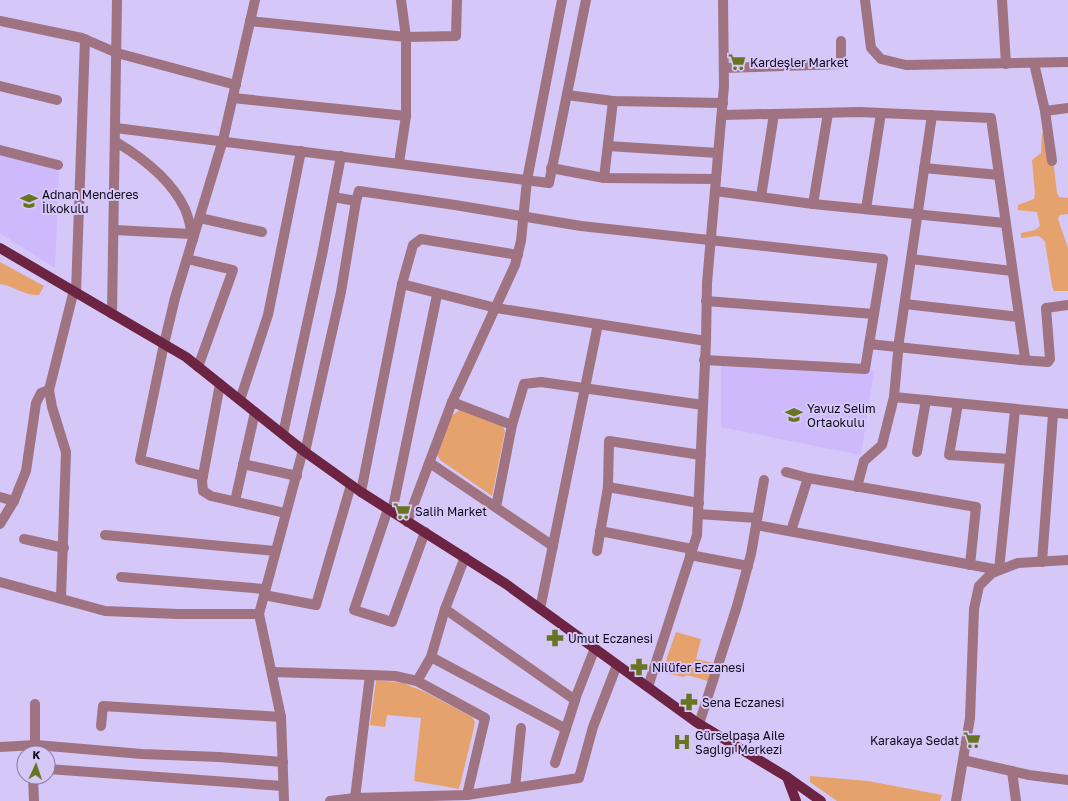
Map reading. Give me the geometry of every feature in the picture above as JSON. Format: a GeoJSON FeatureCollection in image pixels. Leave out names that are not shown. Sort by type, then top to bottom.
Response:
{"type":"FeatureCollection","features":[{"type":"Feature","properties":{"kind":"main road"},"geometry":{"type":"LineString","coordinates":[[0,248],[164,344],[198,367],[304,451],[361,492],[465,557],[595,648],[699,724],[787,777],[821,801]]}},
{"type":"Feature","properties":{"kind":"main road"},"geometry":{"type":"LineString","coordinates":[[787,777],[788,801]]}},
{"type":"Feature","properties":{"kind":"main road"},"geometry":{"type":"LineString","coordinates":[[787,777],[796,801]]}},
{"type":"Feature","properties":{"kind":"street"},"geometry":{"type":"LineString","coordinates":[[112,314],[116,142],[117,0]]}},
{"type":"Feature","properties":{"kind":"street"},"geometry":{"type":"LineString","coordinates":[[203,476],[140,460],[164,344],[193,236],[200,218],[223,140],[255,0]]}},
{"type":"Feature","properties":{"kind":"street"},"geometry":{"type":"LineString","coordinates":[[399,163],[406,116],[406,37],[401,0]]}},
{"type":"Feature","properties":{"kind":"street"},"geometry":{"type":"LineString","coordinates":[[250,21],[406,37],[456,36],[457,0]]}},
{"type":"Feature","properties":{"kind":"street"},"geometry":{"type":"LineString","coordinates":[[407,522],[452,402],[511,277],[518,255],[524,218],[527,180],[562,0]]}},
{"type":"Feature","properties":{"kind":"street"},"geometry":{"type":"LineString","coordinates":[[116,128],[223,140],[549,183],[586,0]]}},
{"type":"Feature","properties":{"kind":"street"},"geometry":{"type":"LineString","coordinates":[[648,687],[697,535],[706,341],[706,301],[710,240],[723,103],[723,0]]}},
{"type":"Feature","properties":{"kind":"street"},"geometry":{"type":"LineString","coordinates":[[865,0],[871,48],[881,59],[906,65],[1068,62]]}},
{"type":"Feature","properties":{"kind":"street"},"geometry":{"type":"LineString","coordinates":[[1002,0],[1006,64]]}},
{"type":"Feature","properties":{"kind":"street"},"geometry":{"type":"LineString","coordinates":[[0,20],[85,39],[117,53],[236,85]]}},
{"type":"Feature","properties":{"kind":"street"},"geometry":{"type":"LineString","coordinates":[[61,598],[64,548],[66,452],[52,408],[49,390],[75,291],[85,39]]}},
{"type":"Feature","properties":{"kind":"street"},"geometry":{"type":"LineString","coordinates":[[724,68],[841,64],[841,41]]}},
{"type":"Feature","properties":{"kind":"street"},"geometry":{"type":"LineString","coordinates":[[1034,63],[1045,111],[1052,161]]}},
{"type":"Feature","properties":{"kind":"street"},"geometry":{"type":"LineString","coordinates":[[0,86],[57,100]]}},
{"type":"Feature","properties":{"kind":"street"},"geometry":{"type":"LineString","coordinates":[[567,95],[613,101],[723,103]]}},
{"type":"Feature","properties":{"kind":"street"},"geometry":{"type":"LineString","coordinates":[[233,98],[406,116]]}},
{"type":"Feature","properties":{"kind":"street"},"geometry":{"type":"LineString","coordinates":[[604,178],[613,101]]}},
{"type":"Feature","properties":{"kind":"street"},"geometry":{"type":"LineString","coordinates":[[1045,111],[1068,108]]}},
{"type":"Feature","properties":{"kind":"street"},"geometry":{"type":"LineString","coordinates":[[813,204],[828,113]]}},
{"type":"Feature","properties":{"kind":"street"},"geometry":{"type":"LineString","coordinates":[[722,115],[881,113],[991,118],[1025,358],[1020,360]]}},
{"type":"Feature","properties":{"kind":"street"},"geometry":{"type":"LineString","coordinates":[[866,209],[881,113]]}},
{"type":"Feature","properties":{"kind":"street"},"geometry":{"type":"LineString","coordinates":[[761,197],[774,114]]}},
{"type":"Feature","properties":{"kind":"street"},"geometry":{"type":"LineString","coordinates":[[857,487],[864,461],[882,445],[894,397],[899,347],[932,115]]}},
{"type":"Feature","properties":{"kind":"street"},"geometry":{"type":"LineString","coordinates":[[116,142],[142,157],[165,180],[185,208],[193,236]]}},
{"type":"Feature","properties":{"kind":"street"},"geometry":{"type":"LineString","coordinates":[[608,146],[718,152]]}},
{"type":"Feature","properties":{"kind":"street"},"geometry":{"type":"LineString","coordinates":[[0,150],[58,165]]}},
{"type":"Feature","properties":{"kind":"street"},"geometry":{"type":"LineString","coordinates":[[240,400],[268,315],[301,150]]}},
{"type":"Feature","properties":{"kind":"street"},"geometry":{"type":"LineString","coordinates":[[283,434],[341,156]]}},
{"type":"Feature","properties":{"kind":"street"},"geometry":{"type":"LineString","coordinates":[[552,168],[604,178],[716,179]]}},
{"type":"Feature","properties":{"kind":"street"},"geometry":{"type":"LineString","coordinates":[[924,168],[999,175]]}},
{"type":"Feature","properties":{"kind":"street"},"geometry":{"type":"LineString","coordinates":[[284,801],[281,717],[259,614],[285,513],[304,451],[342,292],[356,201],[359,191],[581,226],[883,259],[865,369],[704,360]]}},
{"type":"Feature","properties":{"kind":"street"},"geometry":{"type":"LineString","coordinates":[[715,191],[813,204],[1005,223]]}},
{"type":"Feature","properties":{"kind":"street"},"geometry":{"type":"LineString","coordinates":[[333,197],[356,201]]}},
{"type":"Feature","properties":{"kind":"street"},"geometry":{"type":"LineString","coordinates":[[200,218],[262,232]]}},
{"type":"Feature","properties":{"kind":"street"},"geometry":{"type":"LineString","coordinates":[[114,230],[193,236]]}},
{"type":"Feature","properties":{"kind":"street"},"geometry":{"type":"LineString","coordinates":[[361,492],[402,284],[413,245],[422,238],[518,255]]}},
{"type":"Feature","properties":{"kind":"street"},"geometry":{"type":"LineString","coordinates":[[187,259],[233,270],[198,367]]}},
{"type":"Feature","properties":{"kind":"street"},"geometry":{"type":"LineString","coordinates":[[911,259],[1012,271]]}},
{"type":"Feature","properties":{"kind":"street"},"geometry":{"type":"LineString","coordinates":[[402,284],[437,295],[496,308],[706,341]]}},
{"type":"Feature","properties":{"kind":"street"},"geometry":{"type":"LineString","coordinates":[[425,532],[392,622],[354,610],[390,511],[437,295]]}},
{"type":"Feature","properties":{"kind":"street"},"geometry":{"type":"LineString","coordinates":[[706,301],[874,314]]}},
{"type":"Feature","properties":{"kind":"street"},"geometry":{"type":"LineString","coordinates":[[905,304],[1019,317]]}},
{"type":"Feature","properties":{"kind":"street"},"geometry":{"type":"LineString","coordinates":[[869,344],[1048,362],[1050,359],[1046,308],[1068,305]]}},
{"type":"Feature","properties":{"kind":"street"},"geometry":{"type":"LineString","coordinates":[[540,609],[598,324]]}},
{"type":"Feature","properties":{"kind":"street"},"geometry":{"type":"LineString","coordinates":[[496,507],[512,425],[524,384],[540,382],[702,406]]}},
{"type":"Feature","properties":{"kind":"street"},"geometry":{"type":"LineString","coordinates":[[220,384],[201,486],[206,494],[285,513]]}},
{"type":"Feature","properties":{"kind":"street"},"geometry":{"type":"LineString","coordinates":[[0,524],[14,500],[26,471],[36,403],[41,393],[49,390]]}},
{"type":"Feature","properties":{"kind":"street"},"geometry":{"type":"LineString","coordinates":[[894,397],[1052,414],[1068,414]]}},
{"type":"Feature","properties":{"kind":"street"},"geometry":{"type":"LineString","coordinates":[[917,452],[926,400]]}},
{"type":"Feature","properties":{"kind":"street"},"geometry":{"type":"LineString","coordinates":[[452,402],[512,425]]}},
{"type":"Feature","properties":{"kind":"street"},"geometry":{"type":"LineString","coordinates":[[958,404],[949,455],[1010,459]]}},
{"type":"Feature","properties":{"kind":"street"},"geometry":{"type":"LineString","coordinates":[[1000,570],[1015,410]]}},
{"type":"Feature","properties":{"kind":"street"},"geometry":{"type":"LineString","coordinates":[[235,501],[255,412]]}},
{"type":"Feature","properties":{"kind":"street"},"geometry":{"type":"LineString","coordinates":[[1042,562],[1052,414]]}},
{"type":"Feature","properties":{"kind":"street"},"geometry":{"type":"LineString","coordinates":[[597,551],[608,487],[609,441],[701,455]]}},
{"type":"Feature","properties":{"kind":"street"},"geometry":{"type":"LineString","coordinates":[[430,463],[553,546]]}},
{"type":"Feature","properties":{"kind":"street"},"geometry":{"type":"LineString","coordinates":[[243,464],[296,476]]}},
{"type":"Feature","properties":{"kind":"street"},"geometry":{"type":"LineString","coordinates":[[786,472],[808,478],[976,507],[970,565]]}},
{"type":"Feature","properties":{"kind":"street"},"geometry":{"type":"LineString","coordinates":[[791,531],[808,478]]}},
{"type":"Feature","properties":{"kind":"street"},"geometry":{"type":"LineString","coordinates":[[699,724],[737,606],[748,566],[764,480]]}},
{"type":"Feature","properties":{"kind":"street"},"geometry":{"type":"LineString","coordinates":[[121,577],[264,592],[316,605],[351,485]]}},
{"type":"Feature","properties":{"kind":"street"},"geometry":{"type":"LineString","coordinates":[[608,487],[699,503]]}},
{"type":"Feature","properties":{"kind":"street"},"geometry":{"type":"LineString","coordinates":[[0,497],[14,500]]}},
{"type":"Feature","properties":{"kind":"street"},"geometry":{"type":"LineString","coordinates":[[698,514],[756,521],[791,531],[1000,570]]}},
{"type":"Feature","properties":{"kind":"street"},"geometry":{"type":"LineString","coordinates":[[600,531],[748,566]]}},
{"type":"Feature","properties":{"kind":"street"},"geometry":{"type":"LineString","coordinates":[[105,535],[275,551]]}},
{"type":"Feature","properties":{"kind":"street"},"geometry":{"type":"LineString","coordinates":[[24,539],[64,548]]}},
{"type":"Feature","properties":{"kind":"street"},"geometry":{"type":"LineString","coordinates":[[417,681],[431,657],[445,610],[465,557]]}},
{"type":"Feature","properties":{"kind":"street"},"geometry":{"type":"LineString","coordinates":[[956,801],[970,718],[974,609],[980,586],[992,573],[1018,563],[1068,560]]}},
{"type":"Feature","properties":{"kind":"street"},"geometry":{"type":"LineString","coordinates":[[0,582],[105,611],[178,614],[259,614]]}},
{"type":"Feature","properties":{"kind":"street"},"geometry":{"type":"LineString","coordinates":[[445,610],[574,700]]}},
{"type":"Feature","properties":{"kind":"street"},"geometry":{"type":"LineString","coordinates":[[555,763],[574,700],[595,648]]}},
{"type":"Feature","properties":{"kind":"street"},"geometry":{"type":"LineString","coordinates":[[431,657],[566,729]]}},
{"type":"Feature","properties":{"kind":"street"},"geometry":{"type":"LineString","coordinates":[[330,801],[356,798],[467,795],[579,778],[593,726],[617,664]]}},
{"type":"Feature","properties":{"kind":"street"},"geometry":{"type":"LineString","coordinates":[[272,672],[395,676],[417,681],[485,718],[467,795]]}},
{"type":"Feature","properties":{"kind":"street"},"geometry":{"type":"LineString","coordinates":[[356,798],[370,675]]}},
{"type":"Feature","properties":{"kind":"street"},"geometry":{"type":"LineString","coordinates":[[35,704],[36,745]]}},
{"type":"Feature","properties":{"kind":"street"},"geometry":{"type":"LineString","coordinates":[[102,726],[103,706],[281,717]]}},
{"type":"Feature","properties":{"kind":"street"},"geometry":{"type":"LineString","coordinates":[[515,788],[520,728]]}},
{"type":"Feature","properties":{"kind":"street"},"geometry":{"type":"LineString","coordinates":[[0,747],[16,748]]}},
{"type":"Feature","properties":{"kind":"street"},"geometry":{"type":"LineString","coordinates":[[56,750],[219,756],[283,762]]}},
{"type":"Feature","properties":{"kind":"street"},"geometry":{"type":"LineString","coordinates":[[963,760],[1012,771],[1068,780]]}},
{"type":"Feature","properties":{"kind":"street"},"geometry":{"type":"LineString","coordinates":[[56,770],[283,786]]}},
{"type":"Feature","properties":{"kind":"street"},"geometry":{"type":"LineString","coordinates":[[951,801],[961,771]]}},
{"type":"Feature","properties":{"kind":"street"},"geometry":{"type":"LineString","coordinates":[[1012,771],[1016,801]]}},
{"type":"Feature","properties":{"kind":"street"},"geometry":{"type":"LineString","coordinates":[[33,785],[34,801]]}},
{"type":"Feature","properties":{"kind":"shaded area"},"geometry":{"type":"Polygon","coordinates":[[[1049,126],[1057,193],[1059,197],[1068,198],[1068,214],[1060,215],[1058,219],[1068,248],[1068,291],[1054,291],[1045,242],[1042,238],[1038,236],[1021,238],[1021,233],[1035,230],[1040,226],[1037,212],[1018,210],[1018,205],[1034,199],[1035,194],[1032,160],[1041,153],[1042,133],[1049,126]]]}},
{"type":"Feature","properties":{"kind":"shaded area","name":"Adnan Menderes İlkokulu"},"geometry":{"type":"Polygon","coordinates":[[[0,154],[59,169],[55,268],[0,233],[0,154]]]}},
{"type":"Feature","properties":{"kind":"shaded area"},"geometry":{"type":"Polygon","coordinates":[[[0,262],[44,286],[39,295],[28,294],[0,284],[0,262]]]}},
{"type":"Feature","properties":{"kind":"shaded area","name":"Yavuz Selim Ortaokulu"},"geometry":{"type":"Polygon","coordinates":[[[721,361],[874,371],[861,455],[721,427],[721,361]]]}},
{"type":"Feature","properties":{"kind":"shaded area"},"geometry":{"type":"Polygon","coordinates":[[[460,410],[503,426],[505,432],[492,496],[440,460],[436,452],[451,416],[460,410]]]}},
{"type":"Feature","properties":{"kind":"shaded area"},"geometry":{"type":"Polygon","coordinates":[[[676,632],[701,639],[696,659],[718,664],[715,683],[687,675],[683,677],[662,672],[676,632]]]}},
{"type":"Feature","properties":{"kind":"shaded area"},"geometry":{"type":"Polygon","coordinates":[[[376,680],[403,683],[425,692],[472,717],[475,722],[474,728],[459,789],[414,781],[421,718],[387,715],[385,727],[370,725],[376,680]]]}},
{"type":"Feature","properties":{"kind":"shaded area"},"geometry":{"type":"Polygon","coordinates":[[[810,776],[868,781],[942,795],[940,801],[837,801],[810,782],[810,776]]]}},
{"type":"Feature","properties":{"kind":"place","name":"Kardeşler Market"},"geometry":{"type":"Point","coordinates":[737,62]}},
{"type":"Feature","properties":{"kind":"place","name":"Adnan Menderes İlkokulu"},"geometry":{"type":"Point","coordinates":[29,201]}},
{"type":"Feature","properties":{"kind":"place","name":"Yavuz Selim Ortaokulu"},"geometry":{"type":"Point","coordinates":[794,415]}},
{"type":"Feature","properties":{"kind":"place","name":"Salih Market"},"geometry":{"type":"Point","coordinates":[402,511]}},
{"type":"Feature","properties":{"kind":"place","name":"Umut Eczanesi"},"geometry":{"type":"Point","coordinates":[555,638]}},
{"type":"Feature","properties":{"kind":"place","name":"Nilüfer Eczanesi"},"geometry":{"type":"Point","coordinates":[639,667]}},
{"type":"Feature","properties":{"kind":"place","name":"Sena Eczanesi"},"geometry":{"type":"Point","coordinates":[689,702]}},
{"type":"Feature","properties":{"kind":"place","name":"Karakaya Sedat"},"geometry":{"type":"Point","coordinates":[972,740]}},
{"type":"Feature","properties":{"kind":"place","name":"Gürselpaşa Aile Sağlığı Merkezi"},"geometry":{"type":"Point","coordinates":[682,742]}}]}
